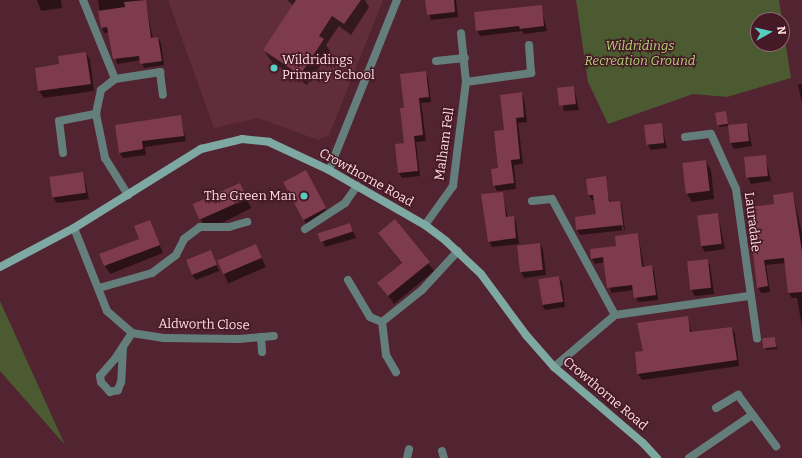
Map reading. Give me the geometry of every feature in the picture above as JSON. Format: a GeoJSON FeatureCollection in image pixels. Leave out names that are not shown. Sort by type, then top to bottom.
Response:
{"type":"FeatureCollection","features":[{"type":"Feature","properties":{"kind":"street"},"geometry":{"type":"LineString","coordinates":[[83,0],[115,79]]}},
{"type":"Feature","properties":{"kind":"street"},"geometry":{"type":"LineString","coordinates":[[329,170],[397,0]]}},
{"type":"Feature","properties":{"kind":"street","name":"Malham Fell"},"geometry":{"type":"LineString","coordinates":[[425,226],[453,186],[466,82],[461,33]]}},
{"type":"Feature","properties":{"kind":"street"},"geometry":{"type":"LineString","coordinates":[[466,82],[531,73],[529,45]]}},
{"type":"Feature","properties":{"kind":"street"},"geometry":{"type":"LineString","coordinates":[[436,61],[464,58]]}},
{"type":"Feature","properties":{"kind":"street"},"geometry":{"type":"LineString","coordinates":[[128,195],[105,158],[96,114],[101,90],[115,79],[160,72],[163,95]]}},
{"type":"Feature","properties":{"kind":"street"},"geometry":{"type":"LineString","coordinates":[[63,153],[60,121],[96,114]]}},
{"type":"Feature","properties":{"kind":"street","name":"Lauradale"},"geometry":{"type":"LineString","coordinates":[[685,137],[711,134],[736,189],[749,296],[757,340]]}},
{"type":"Feature","properties":{"kind":"street","name":"Crowthorne Road"},"geometry":{"type":"LineString","coordinates":[[0,267],[74,228],[201,149],[242,138],[269,142],[329,170],[357,186],[425,226],[458,251],[481,274],[526,335],[554,367],[643,443],[657,458]]}},
{"type":"Feature","properties":{"kind":"street"},"geometry":{"type":"LineString","coordinates":[[305,229],[345,203],[357,186]]}},
{"type":"Feature","properties":{"kind":"street"},"geometry":{"type":"LineString","coordinates":[[532,201],[552,199],[615,315]]}},
{"type":"Feature","properties":{"kind":"street"},"geometry":{"type":"LineString","coordinates":[[99,288],[152,273],[176,255],[184,239],[200,227],[229,227],[247,222]]}},
{"type":"Feature","properties":{"kind":"street"},"geometry":{"type":"LineString","coordinates":[[74,228],[107,311],[132,333],[123,348],[100,376],[101,382],[110,392],[118,390],[121,382],[123,348]]}},
{"type":"Feature","properties":{"kind":"street"},"geometry":{"type":"LineString","coordinates":[[382,322],[422,290],[458,251]]}},
{"type":"Feature","properties":{"kind":"street"},"geometry":{"type":"LineString","coordinates":[[348,280],[370,317],[382,322]]}},
{"type":"Feature","properties":{"kind":"street"},"geometry":{"type":"LineString","coordinates":[[554,367],[615,315],[749,296]]}},
{"type":"Feature","properties":{"kind":"street"},"geometry":{"type":"LineString","coordinates":[[382,322],[386,355],[396,372]]}},
{"type":"Feature","properties":{"kind":"street","name":"Aldworth Close"},"geometry":{"type":"LineString","coordinates":[[132,333],[164,338],[239,339],[274,336]]}},
{"type":"Feature","properties":{"kind":"street","name":"Aldworth Close"},"geometry":{"type":"LineString","coordinates":[[261,337],[262,352]]}},
{"type":"Feature","properties":{"kind":"street"},"geometry":{"type":"LineString","coordinates":[[716,408],[738,395],[752,415],[769,434],[776,446]]}},
{"type":"Feature","properties":{"kind":"street"},"geometry":{"type":"LineString","coordinates":[[689,458],[752,415]]}},
{"type":"Feature","properties":{"kind":"street"},"geometry":{"type":"LineString","coordinates":[[408,458],[410,449]]}},
{"type":"Feature","properties":{"kind":"shaded area","name":"Wildridings Primary School"},"geometry":{"type":"Polygon","coordinates":[[[168,0],[383,0],[329,135],[318,140],[258,118],[214,128],[168,0]]]}},
{"type":"Feature","properties":{"kind":"green space","name":"Wildridings Recreation Ground"},"geometry":{"type":"Polygon","coordinates":[[[576,0],[779,0],[781,12],[750,12],[750,52],[787,52],[791,78],[727,97],[693,94],[608,124],[588,82],[576,0]]]}},
{"type":"Feature","properties":{"kind":"green space"},"geometry":{"type":"Polygon","coordinates":[[[0,301],[65,445],[0,371],[0,301]]]}},
{"type":"Feature","properties":{"kind":"building"},"geometry":{"type":"Polygon","coordinates":[[[146,0],[151,38],[158,37],[162,61],[140,64],[139,56],[113,59],[107,27],[101,28],[98,11],[125,7],[124,2],[146,0]]]}},
{"type":"Feature","properties":{"kind":"building"},"geometry":{"type":"Polygon","coordinates":[[[296,0],[361,0],[344,24],[332,16],[319,36],[324,39],[300,75],[263,50],[296,0]]]}},
{"type":"Feature","properties":{"kind":"building"},"geometry":{"type":"Polygon","coordinates":[[[425,0],[454,0],[455,12],[427,15],[425,0]]]}},
{"type":"Feature","properties":{"kind":"building"},"geometry":{"type":"Polygon","coordinates":[[[542,5],[544,26],[520,29],[519,26],[476,31],[474,12],[542,5]]]}},
{"type":"Feature","properties":{"kind":"building"},"geometry":{"type":"Polygon","coordinates":[[[86,52],[91,84],[38,91],[35,68],[59,64],[58,56],[86,52]]]}},
{"type":"Feature","properties":{"kind":"building"},"geometry":{"type":"Polygon","coordinates":[[[426,71],[429,97],[419,98],[423,135],[414,136],[418,171],[398,173],[395,144],[404,143],[400,108],[404,108],[400,74],[426,71]]]}},
{"type":"Feature","properties":{"kind":"building"},"geometry":{"type":"Polygon","coordinates":[[[574,86],[576,104],[559,106],[557,88],[574,86]]]}},
{"type":"Feature","properties":{"kind":"building"},"geometry":{"type":"Polygon","coordinates":[[[522,92],[524,117],[516,118],[520,159],[511,160],[514,183],[493,186],[491,169],[498,168],[494,131],[504,130],[500,95],[522,92]]]}},
{"type":"Feature","properties":{"kind":"building"},"geometry":{"type":"Polygon","coordinates":[[[726,111],[728,124],[717,126],[715,113],[726,111]]]}},
{"type":"Feature","properties":{"kind":"building"},"geometry":{"type":"Polygon","coordinates":[[[181,115],[184,136],[142,141],[143,149],[119,153],[115,125],[181,115]]]}},
{"type":"Feature","properties":{"kind":"building"},"geometry":{"type":"Polygon","coordinates":[[[662,123],[664,143],[646,145],[644,125],[662,123]]]}},
{"type":"Feature","properties":{"kind":"building"},"geometry":{"type":"Polygon","coordinates":[[[747,123],[749,141],[730,143],[728,125],[747,123]]]}},
{"type":"Feature","properties":{"kind":"building"},"geometry":{"type":"Polygon","coordinates":[[[766,155],[768,176],[746,178],[744,157],[766,155]]]}},
{"type":"Feature","properties":{"kind":"building"},"geometry":{"type":"Polygon","coordinates":[[[706,160],[710,191],[686,194],[682,163],[706,160]]]}},
{"type":"Feature","properties":{"kind":"building","name":"The Green Man"},"geometry":{"type":"Polygon","coordinates":[[[306,170],[326,208],[303,220],[283,182],[306,170]]]}},
{"type":"Feature","properties":{"kind":"building"},"geometry":{"type":"Polygon","coordinates":[[[83,172],[86,193],[52,198],[49,177],[83,172]]]}},
{"type":"Feature","properties":{"kind":"building"},"geometry":{"type":"Polygon","coordinates":[[[606,176],[609,202],[620,201],[623,225],[576,230],[575,217],[596,214],[593,195],[588,195],[586,179],[606,176]]]}},
{"type":"Feature","properties":{"kind":"building"},"geometry":{"type":"Polygon","coordinates":[[[240,183],[247,199],[199,220],[192,204],[240,183]]]}},
{"type":"Feature","properties":{"kind":"building"},"geometry":{"type":"Polygon","coordinates":[[[503,192],[506,217],[514,216],[516,238],[488,242],[481,194],[503,192]]]}},
{"type":"Feature","properties":{"kind":"building"},"geometry":{"type":"Polygon","coordinates":[[[793,192],[802,252],[802,292],[788,293],[784,258],[764,260],[768,286],[757,288],[748,207],[774,204],[773,195],[793,192]]]}},
{"type":"Feature","properties":{"kind":"building"},"geometry":{"type":"Polygon","coordinates":[[[718,213],[722,244],[701,246],[697,216],[718,213]]]}},
{"type":"Feature","properties":{"kind":"building"},"geometry":{"type":"Polygon","coordinates":[[[395,219],[430,262],[388,296],[377,283],[402,263],[378,233],[395,219]]]}},
{"type":"Feature","properties":{"kind":"building"},"geometry":{"type":"Polygon","coordinates":[[[150,220],[160,245],[104,266],[99,254],[139,239],[134,226],[150,220]]]}},
{"type":"Feature","properties":{"kind":"building"},"geometry":{"type":"Polygon","coordinates":[[[350,223],[353,232],[320,242],[318,234],[350,223]]]}},
{"type":"Feature","properties":{"kind":"building"},"geometry":{"type":"Polygon","coordinates":[[[638,233],[642,267],[652,265],[656,295],[634,298],[632,285],[607,288],[603,257],[591,259],[590,249],[616,246],[615,236],[638,233]]]}},
{"type":"Feature","properties":{"kind":"building"},"geometry":{"type":"Polygon","coordinates":[[[540,243],[543,270],[520,272],[517,245],[540,243]]]}},
{"type":"Feature","properties":{"kind":"building"},"geometry":{"type":"Polygon","coordinates":[[[256,244],[262,258],[223,274],[217,260],[256,244]]]}},
{"type":"Feature","properties":{"kind":"building"},"geometry":{"type":"Polygon","coordinates":[[[211,250],[217,265],[192,275],[186,260],[211,250]]]}},
{"type":"Feature","properties":{"kind":"building"},"geometry":{"type":"Polygon","coordinates":[[[708,259],[711,288],[690,290],[687,261],[708,259]]]}},
{"type":"Feature","properties":{"kind":"building"},"geometry":{"type":"Polygon","coordinates":[[[559,276],[563,302],[542,305],[538,279],[559,276]]]}},
{"type":"Feature","properties":{"kind":"building"},"geometry":{"type":"Polygon","coordinates":[[[688,316],[690,332],[732,327],[737,360],[637,374],[635,352],[643,351],[637,323],[688,316]]]}},
{"type":"Feature","properties":{"kind":"building"},"geometry":{"type":"Polygon","coordinates":[[[775,337],[776,347],[763,348],[762,338],[775,337]]]}},
{"type":"Feature","properties":{"kind":"place","name":"Wildridings Primary School"},"geometry":{"type":"Point","coordinates":[274,68]}},
{"type":"Feature","properties":{"kind":"place","name":"The Green Man"},"geometry":{"type":"Point","coordinates":[304,196]}}]}
